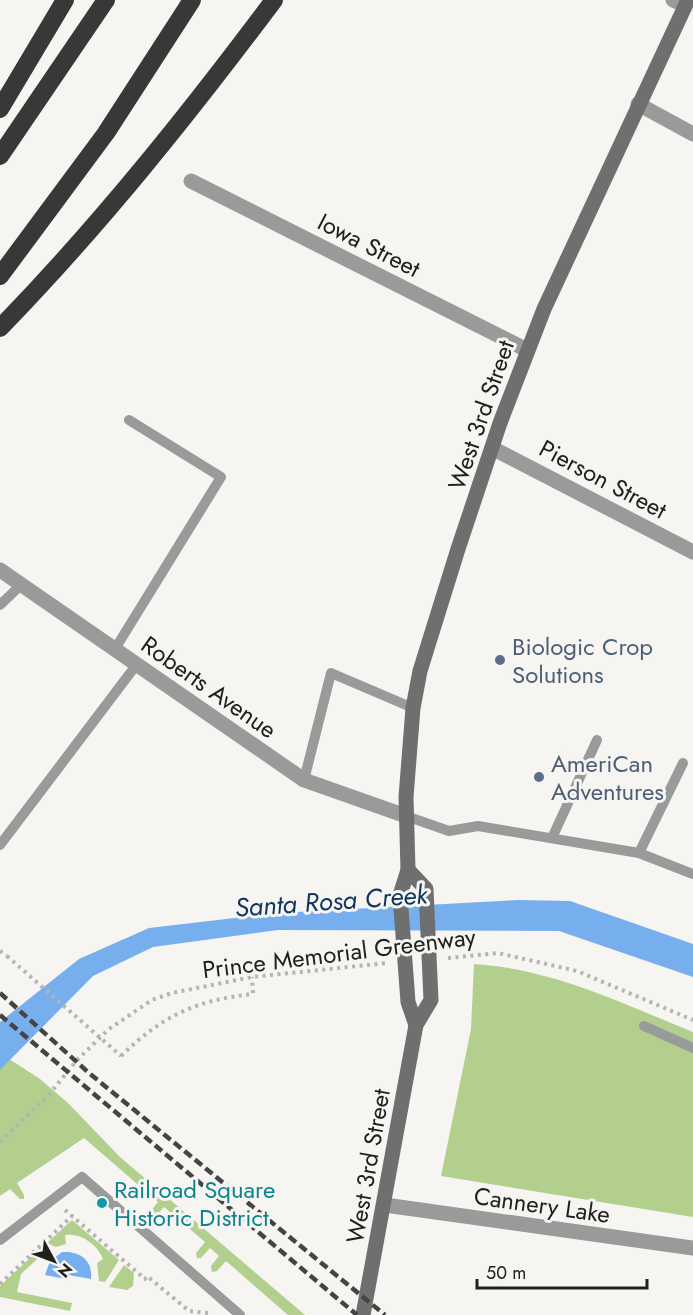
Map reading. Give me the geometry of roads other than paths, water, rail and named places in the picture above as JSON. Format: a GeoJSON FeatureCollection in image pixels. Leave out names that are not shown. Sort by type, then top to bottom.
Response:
{"type":"FeatureCollection","features":[{"type":"Feature","properties":{"kind":"highway"},"geometry":{"type":"LineString","coordinates":[[0,109],[65,0]]}},
{"type":"Feature","properties":{"kind":"highway"},"geometry":{"type":"LineString","coordinates":[[0,156],[106,0]]}},
{"type":"Feature","properties":{"kind":"highway"},"geometry":{"type":"LineString","coordinates":[[0,276],[106,133],[192,0]]}},
{"type":"Feature","properties":{"kind":"highway"},"geometry":{"type":"LineString","coordinates":[[0,328],[68,256],[164,144],[274,0]]}},
{"type":"Feature","properties":{"kind":"main road","name":"West 3rd Street"},"geometry":{"type":"LineString","coordinates":[[416,1025],[408,1002],[400,895],[408,870],[406,816],[413,708],[426,649],[527,350],[682,2]]}},
{"type":"Feature","properties":{"kind":"main road","name":"West 3rd Street"},"geometry":{"type":"LineString","coordinates":[[363,1315],[385,1205],[416,1025],[431,1000],[426,889],[408,870]]}},
{"type":"Feature","properties":{"kind":"street"},"geometry":{"type":"LineString","coordinates":[[638,104],[693,134]]}},
{"type":"Feature","properties":{"kind":"street","name":"Iowa Street"},"geometry":{"type":"LineString","coordinates":[[191,181],[527,350]]}},
{"type":"Feature","properties":{"kind":"street","name":"Pierson Street"},"geometry":{"type":"LineString","coordinates":[[492,448],[693,552]]}},
{"type":"Feature","properties":{"kind":"street","name":"Roberts Avenue"},"geometry":{"type":"LineString","coordinates":[[0,570],[304,780],[406,816]]}},
{"type":"Feature","properties":{"kind":"street","name":"Cannery Lake"},"geometry":{"type":"LineString","coordinates":[[385,1205],[693,1248]]}},
{"type":"Feature","properties":{"kind":"lane"},"geometry":{"type":"LineString","coordinates":[[115,649],[221,477],[129,420]]}},
{"type":"Feature","properties":{"kind":"lane"},"geometry":{"type":"LineString","coordinates":[[0,605],[21,585]]}},
{"type":"Feature","properties":{"kind":"lane"},"geometry":{"type":"LineString","coordinates":[[0,846],[137,664]]}},
{"type":"Feature","properties":{"kind":"lane"},"geometry":{"type":"LineString","coordinates":[[304,780],[331,673],[413,708]]}},
{"type":"Feature","properties":{"kind":"lane"},"geometry":{"type":"LineString","coordinates":[[552,838],[597,740]]}},
{"type":"Feature","properties":{"kind":"lane"},"geometry":{"type":"LineString","coordinates":[[639,853],[683,763]]}},
{"type":"Feature","properties":{"kind":"lane"},"geometry":{"type":"LineString","coordinates":[[406,816],[449,831],[478,826],[639,853],[693,874]]}},
{"type":"Feature","properties":{"kind":"lane"},"geometry":{"type":"LineString","coordinates":[[644,1026],[693,1048]]}},
{"type":"Feature","properties":{"kind":"lane"},"geometry":{"type":"LineString","coordinates":[[0,1240],[82,1177],[240,1315]]}},
{"type":"Feature","properties":{"kind":"water"},"geometry":{"type":"Polygon","coordinates":[[[519,900],[570,901],[693,944],[693,977],[559,931],[278,930],[153,947],[93,976],[0,1070],[0,1022],[79,959],[149,928],[277,913],[519,900]]]}},
{"type":"Feature","properties":{"kind":"water"},"geometry":{"type":"Polygon","coordinates":[[[62,1252],[74,1253],[84,1258],[90,1267],[91,1279],[68,1275],[66,1279],[45,1275],[50,1261],[62,1252]]]}},
{"type":"Feature","properties":{"kind":"railway"},"geometry":{"type":"LineString","coordinates":[[0,993],[89,1073],[385,1315]]}},
{"type":"Feature","properties":{"kind":"railway"},"geometry":{"type":"LineString","coordinates":[[0,1015],[357,1315]]}},
{"type":"Feature","properties":{"kind":"place","name":"Biologic Crop Solutions"},"geometry":{"type":"Point","coordinates":[500,660]}},
{"type":"Feature","properties":{"kind":"place","name":"AmeriCan Adventures"},"geometry":{"type":"Point","coordinates":[539,777]}},
{"type":"Feature","properties":{"kind":"place","name":"Railroad Square Historic District"},"geometry":{"type":"Point","coordinates":[102,1203]}},
{"type":"Feature","properties":{"kind":"water label","name":"Santa Rosa Creek"},"geometry":{"type":"Point","coordinates":[331,901]}}]}
